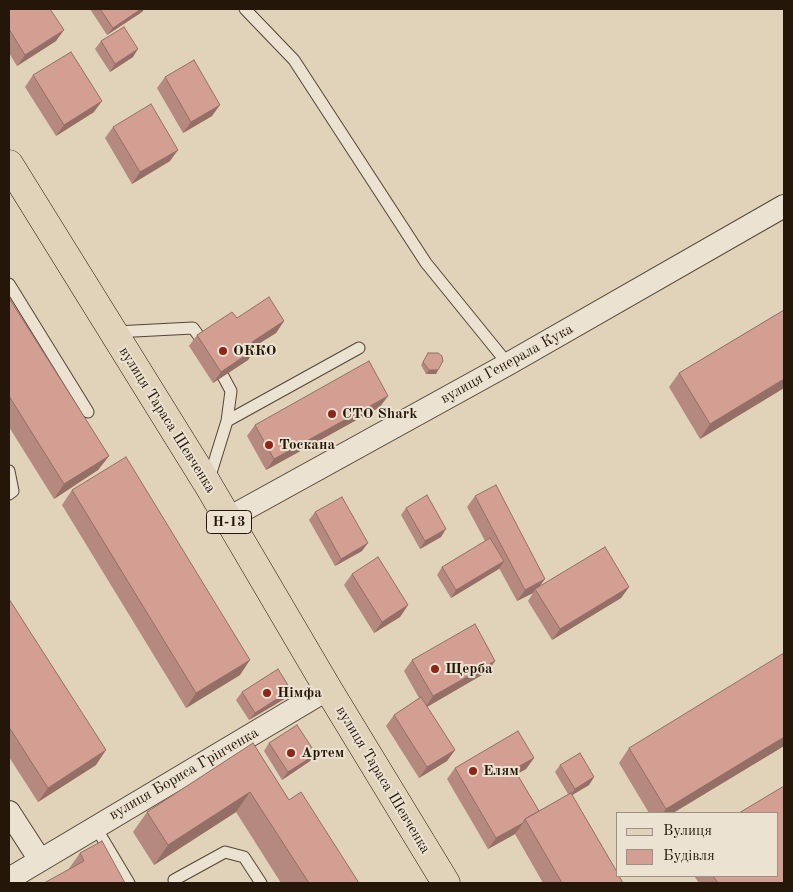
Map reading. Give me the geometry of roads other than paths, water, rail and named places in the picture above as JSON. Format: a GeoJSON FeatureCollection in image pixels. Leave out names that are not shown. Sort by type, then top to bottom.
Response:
{"type":"FeatureCollection","features":[{"type":"Feature","properties":{"kind":"main road","name":"вулиця Тараса Шевченка"},"geometry":{"type":"LineString","coordinates":[[9,164],[207,483],[328,689],[446,883]]}},
{"type":"Feature","properties":{"kind":"street","name":"вулиця Генерала Кука"},"geometry":{"type":"LineString","coordinates":[[228,519],[508,364],[784,206]]}},
{"type":"Feature","properties":{"kind":"street","name":"вулиця Бориса Грінченка"},"geometry":{"type":"LineString","coordinates":[[9,879],[95,826],[328,689]]}},
{"type":"Feature","properties":{"kind":"street"},"geometry":{"type":"LineString","coordinates":[[9,812],[40,860]]}},
{"type":"Feature","properties":{"kind":"lane"},"geometry":{"type":"LineString","coordinates":[[245,9],[294,60],[426,263],[508,364]]}},
{"type":"Feature","properties":{"kind":"lane"},"geometry":{"type":"LineString","coordinates":[[9,284],[88,412]]}},
{"type":"Feature","properties":{"kind":"lane"},"geometry":{"type":"LineString","coordinates":[[113,332],[193,328],[200,338]]}},
{"type":"Feature","properties":{"kind":"lane"},"geometry":{"type":"LineString","coordinates":[[227,421],[359,348]]}},
{"type":"Feature","properties":{"kind":"lane"},"geometry":{"type":"LineString","coordinates":[[207,483],[227,421],[232,391],[223,376]]}},
{"type":"Feature","properties":{"kind":"lane"},"geometry":{"type":"LineString","coordinates":[[9,471],[12,492],[9,494]]}},
{"type":"Feature","properties":{"kind":"lane"},"geometry":{"type":"LineString","coordinates":[[95,826],[129,883]]}},
{"type":"Feature","properties":{"kind":"lane"},"geometry":{"type":"LineString","coordinates":[[174,880],[224,852],[244,857],[261,883]]}},
{"type":"Feature","properties":{"kind":"place","name":"ОККО"},"geometry":{"type":"Point","coordinates":[223,351]}},
{"type":"Feature","properties":{"kind":"place","name":"СТО Shark"},"geometry":{"type":"Point","coordinates":[332,414]}},
{"type":"Feature","properties":{"kind":"place","name":"Тоскана"},"geometry":{"type":"Point","coordinates":[269,445]}},
{"type":"Feature","properties":{"kind":"place","name":"Щерба"},"geometry":{"type":"Point","coordinates":[435,669]}},
{"type":"Feature","properties":{"kind":"place","name":"Німфа"},"geometry":{"type":"Point","coordinates":[267,693]}},
{"type":"Feature","properties":{"kind":"place","name":"Артем"},"geometry":{"type":"Point","coordinates":[291,753]}},
{"type":"Feature","properties":{"kind":"place","name":"Елям"},"geometry":{"type":"Point","coordinates":[473,771]}}]}
